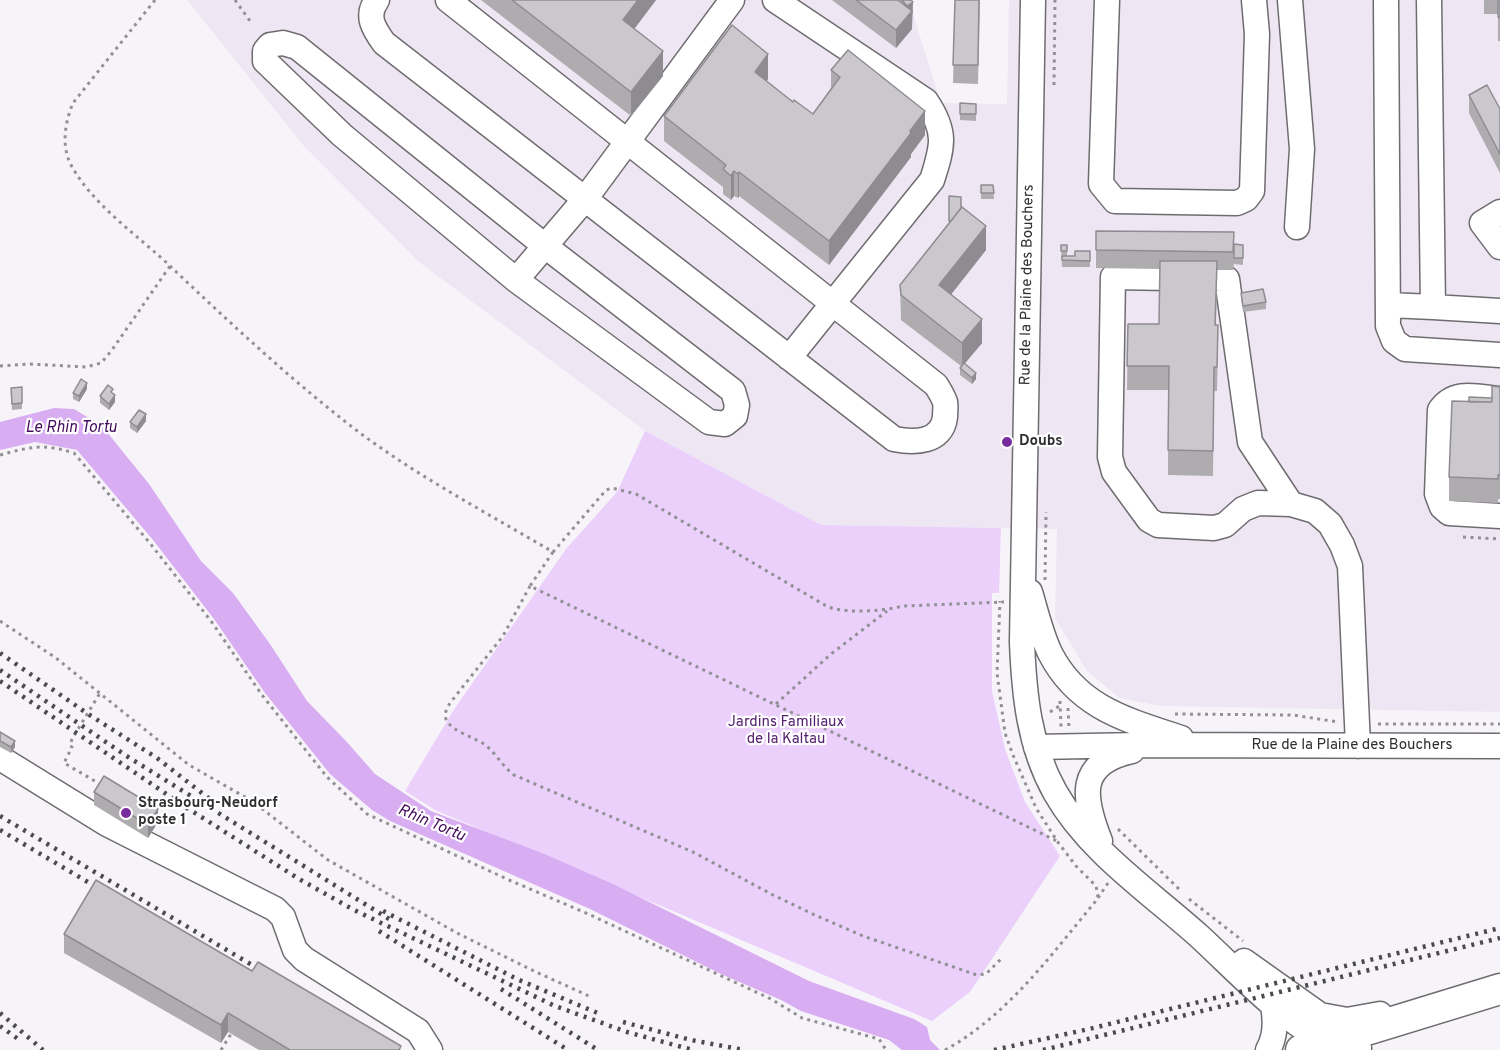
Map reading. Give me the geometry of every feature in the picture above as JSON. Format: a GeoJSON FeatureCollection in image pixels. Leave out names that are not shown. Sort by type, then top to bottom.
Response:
{"type":"FeatureCollection","features":[{"type":"Feature","properties":{"kind":"main road"},"geometry":{"type":"LineString","coordinates":[[1313,1046],[1500,989]]}},
{"type":"Feature","properties":{"kind":"main road"},"geometry":{"type":"LineString","coordinates":[[1357,1049],[1500,1006]]}},
{"type":"Feature","properties":{"kind":"street"},"geometry":{"type":"LineString","coordinates":[[377,0],[371,14],[372,27],[384,43],[894,439],[911,443],[924,441],[935,435],[944,422],[946,405],[936,385],[448,0]]}},
{"type":"Feature","properties":{"kind":"street"},"geometry":{"type":"LineString","coordinates":[[516,280],[585,199],[732,0]]}},
{"type":"Feature","properties":{"kind":"street"},"geometry":{"type":"LineString","coordinates":[[775,0],[926,101],[938,118],[939,126],[940,154],[932,180],[789,358]]}},
{"type":"Feature","properties":{"kind":"street","name":"Rue de la Plaine des Bouchers"},"geometry":{"type":"LineString","coordinates":[[1033,0],[1023,570],[1024,683],[1030,725],[1036,747],[1500,746]]}},
{"type":"Feature","properties":{"kind":"street"},"geometry":{"type":"LineString","coordinates":[[1107,0],[1101,184],[1115,201],[1238,203],[1246,199],[1252,191],[1257,34],[1254,0]]}},
{"type":"Feature","properties":{"kind":"street"},"geometry":{"type":"LineString","coordinates":[[1290,0],[1302,149],[1297,226]]}},
{"type":"Feature","properties":{"kind":"street"},"geometry":{"type":"LineString","coordinates":[[1386,0],[1388,326],[1394,341],[1405,349],[1500,355]]}},
{"type":"Feature","properties":{"kind":"street"},"geometry":{"type":"LineString","coordinates":[[1429,0],[1433,307]]}},
{"type":"Feature","properties":{"kind":"street"},"geometry":{"type":"LineString","coordinates":[[283,43],[297,47],[545,246],[733,391],[737,405],[735,416],[725,424],[709,422],[516,280],[342,135],[266,62],[265,51],[270,45],[283,43]]}},
{"type":"Feature","properties":{"kind":"street"},"geometry":{"type":"LineString","coordinates":[[1500,212],[1482,223],[1500,247]]}},
{"type":"Feature","properties":{"kind":"street"},"geometry":{"type":"LineString","coordinates":[[1291,504],[1250,442],[1227,279],[1113,277],[1110,457],[1114,472],[1149,520],[1158,525],[1214,528],[1225,525],[1243,509],[1258,503],[1291,504],[1315,511],[1330,524],[1342,545],[1350,566],[1358,746]]}},
{"type":"Feature","properties":{"kind":"street"},"geometry":{"type":"LineString","coordinates":[[1388,305],[1500,311]]}},
{"type":"Feature","properties":{"kind":"street"},"geometry":{"type":"LineString","coordinates":[[1500,399],[1458,396],[1448,399],[1440,410],[1437,494],[1442,507],[1449,513],[1500,516]]}},
{"type":"Feature","properties":{"kind":"street","name":"Rue de la Plaine des Bouchers"},"geometry":{"type":"LineString","coordinates":[[1023,570],[1050,652],[1065,678],[1075,689],[1114,715],[1203,745]]}},
{"type":"Feature","properties":{"kind":"street"},"geometry":{"type":"LineString","coordinates":[[1106,855],[1092,822],[1087,796],[1089,780],[1100,765],[1116,756],[1136,750],[1203,745]]}},
{"type":"Feature","properties":{"kind":"street"},"geometry":{"type":"LineString","coordinates":[[1036,747],[1055,792],[1077,823],[1106,855],[1200,937],[1313,1046],[1357,1049]]}},
{"type":"Feature","properties":{"kind":"street"},"geometry":{"type":"LineString","coordinates":[[0,758],[85,810],[174,859],[275,909],[283,917],[295,950],[304,959],[418,1030],[430,1050]]}},
{"type":"Feature","properties":{"kind":"street"},"geometry":{"type":"LineString","coordinates":[[1200,937],[1229,951],[1313,1010],[1333,1019],[1347,1020],[1383,1014],[1500,979]]}},
{"type":"Feature","properties":{"kind":"street"},"geometry":{"type":"LineString","coordinates":[[1268,1050],[1273,1042],[1275,1030],[1273,1006]]}},
{"type":"Feature","properties":{"kind":"path"},"geometry":{"type":"LineString","coordinates":[[155,0],[77,97],[68,117],[65,135],[67,154],[70,164],[90,193],[213,309],[356,429],[452,492],[553,552]]}},
{"type":"Feature","properties":{"kind":"path"},"geometry":{"type":"LineString","coordinates":[[235,0],[250,21]]}},
{"type":"Feature","properties":{"kind":"path"},"geometry":{"type":"LineString","coordinates":[[0,366],[30,364],[86,367],[102,363],[170,266]]}},
{"type":"Feature","properties":{"kind":"path"},"geometry":{"type":"LineString","coordinates":[[0,455],[36,446],[59,448],[74,453],[149,542],[211,621],[262,694],[327,777],[367,814],[771,999],[802,1017],[879,1039],[886,1050]]}},
{"type":"Feature","properties":{"kind":"path"},"geometry":{"type":"LineString","coordinates":[[992,602],[854,611],[828,607],[636,494],[612,488],[606,490],[553,552],[530,586],[503,636],[450,703],[446,716],[452,726],[492,751],[505,768],[514,775],[693,852],[773,896],[863,936],[977,975],[986,974],[1001,959]]}},
{"type":"Feature","properties":{"kind":"path"},"geometry":{"type":"LineString","coordinates":[[1463,537],[1500,539]]}},
{"type":"Feature","properties":{"kind":"path"},"geometry":{"type":"LineString","coordinates":[[530,586],[1057,841]]}},
{"type":"Feature","properties":{"kind":"path"},"geometry":{"type":"LineString","coordinates":[[945,1050],[994,1015],[1034,975],[1095,902],[1098,895],[1096,886],[1076,866],[1036,808],[1005,733],[998,673],[1000,601]]}},
{"type":"Feature","properties":{"kind":"path"},"geometry":{"type":"LineString","coordinates":[[776,704],[831,654],[888,609]]}},
{"type":"Feature","properties":{"kind":"path"},"geometry":{"type":"LineString","coordinates":[[0,621],[56,658],[189,765],[252,801],[328,860],[448,928],[514,962],[589,996]]}},
{"type":"Feature","properties":{"kind":"path"},"geometry":{"type":"LineString","coordinates":[[85,810],[99,784],[64,763],[72,747],[70,746],[72,739],[100,693]]}},
{"type":"Feature","properties":{"kind":"path"},"geometry":{"type":"LineString","coordinates":[[1050,712],[1067,700]]}},
{"type":"Feature","properties":{"kind":"path"},"geometry":{"type":"LineString","coordinates":[[1118,829],[1184,895],[1245,942]]}},
{"type":"Feature","properties":{"kind":"path"},"geometry":{"type":"LineString","coordinates":[[221,1050],[231,1034]]}},
{"type":"Feature","properties":{"kind":"path"},"geometry":{"type":"LineString","coordinates":[[956,1044],[957,1050]]}},
{"type":"Feature","properties":{"kind":"shaded area"},"geometry":{"type":"Polygon","coordinates":[[[187,0],[900,0],[913,14],[941,103],[1007,104],[1009,0],[1500,0],[1500,712],[1161,706],[1119,698],[1087,671],[1055,618],[1057,529],[821,525],[645,431],[419,262],[303,145],[187,0]]]}},
{"type":"Feature","properties":{"kind":"green space","name":"Jardins Familiaux de la Kaltau"},"geometry":{"type":"Polygon","coordinates":[[[645,431],[821,525],[1001,528],[999,593],[992,593],[992,691],[1005,749],[1025,802],[1060,856],[970,992],[932,1021],[435,810],[405,791],[455,708],[566,549],[617,492],[645,431]]]}},
{"type":"Feature","properties":{"kind":"water","name":"Le Rhin Tortu"},"geometry":{"type":"Polygon","coordinates":[[[54,408],[74,409],[102,426],[149,484],[201,561],[233,593],[307,701],[375,774],[431,811],[542,853],[615,885],[809,981],[914,1019],[927,1027],[930,1040],[940,1050],[902,1050],[889,1040],[801,1011],[590,909],[390,821],[372,810],[330,774],[265,693],[214,619],[153,540],[77,450],[35,442],[0,450],[0,422],[54,408]]]}},
{"type":"Feature","properties":{"kind":"building"},"geometry":{"type":"Polygon","coordinates":[[[512,0],[638,0],[623,20],[663,51],[631,92],[512,0]]]}},
{"type":"Feature","properties":{"kind":"building"},"geometry":{"type":"Polygon","coordinates":[[[856,0],[898,0],[912,11],[896,30],[856,0]]]}},
{"type":"Feature","properties":{"kind":"building"},"geometry":{"type":"Polygon","coordinates":[[[902,0],[911,0],[913,2],[907,6],[902,0]]]}},
{"type":"Feature","properties":{"kind":"building"},"geometry":{"type":"Polygon","coordinates":[[[955,0],[979,0],[978,65],[953,65],[955,0]]]}},
{"type":"Feature","properties":{"kind":"building"},"geometry":{"type":"Polygon","coordinates":[[[1498,0],[1500,0],[1500,17],[1498,17],[1498,0]]]}},
{"type":"Feature","properties":{"kind":"building"},"geometry":{"type":"Polygon","coordinates":[[[732,25],[768,54],[755,72],[793,102],[794,100],[813,114],[840,77],[831,70],[848,50],[925,111],[910,131],[911,133],[829,241],[739,172],[738,174],[734,171],[731,176],[723,169],[726,165],[664,116],[732,25]]]}},
{"type":"Feature","properties":{"kind":"building"},"geometry":{"type":"Polygon","coordinates":[[[1487,85],[1500,109],[1500,154],[1469,95],[1487,85]]]}},
{"type":"Feature","properties":{"kind":"building"},"geometry":{"type":"Polygon","coordinates":[[[960,103],[976,104],[976,114],[960,114],[960,103]]]}},
{"type":"Feature","properties":{"kind":"building"},"geometry":{"type":"Polygon","coordinates":[[[981,185],[993,185],[994,193],[981,193],[981,185]]]}},
{"type":"Feature","properties":{"kind":"building"},"geometry":{"type":"Polygon","coordinates":[[[949,196],[961,197],[961,208],[951,221],[949,221],[949,196]]]}},
{"type":"Feature","properties":{"kind":"building"},"geometry":{"type":"Polygon","coordinates":[[[962,207],[986,226],[939,285],[982,319],[962,343],[901,295],[900,285],[962,207]]]}},
{"type":"Feature","properties":{"kind":"building"},"geometry":{"type":"Polygon","coordinates":[[[1096,231],[1234,232],[1233,252],[1096,250],[1096,231]]]}},
{"type":"Feature","properties":{"kind":"building"},"geometry":{"type":"Polygon","coordinates":[[[1234,244],[1243,245],[1243,258],[1234,258],[1234,244]]]}},
{"type":"Feature","properties":{"kind":"building"},"geometry":{"type":"Polygon","coordinates":[[[1061,245],[1067,245],[1067,251],[1061,251],[1061,245]]]}},
{"type":"Feature","properties":{"kind":"building"},"geometry":{"type":"Polygon","coordinates":[[[1075,251],[1090,251],[1090,261],[1062,260],[1062,256],[1075,256],[1075,251]]]}},
{"type":"Feature","properties":{"kind":"building"},"geometry":{"type":"Polygon","coordinates":[[[1160,261],[1217,261],[1215,325],[1218,325],[1217,367],[1214,367],[1213,451],[1168,450],[1169,366],[1127,366],[1128,324],[1159,324],[1160,261]]]}},
{"type":"Feature","properties":{"kind":"building"},"geometry":{"type":"Polygon","coordinates":[[[1263,289],[1266,302],[1243,306],[1241,293],[1263,289]]]}},
{"type":"Feature","properties":{"kind":"building"},"geometry":{"type":"Polygon","coordinates":[[[964,363],[976,373],[972,378],[960,368],[964,363]]]}},
{"type":"Feature","properties":{"kind":"building"},"geometry":{"type":"Polygon","coordinates":[[[81,379],[87,383],[79,396],[73,393],[81,379]]]}},
{"type":"Feature","properties":{"kind":"building"},"geometry":{"type":"Polygon","coordinates":[[[108,385],[113,389],[111,392],[115,395],[109,404],[100,396],[108,385]]]}},
{"type":"Feature","properties":{"kind":"building"},"geometry":{"type":"Polygon","coordinates":[[[1492,386],[1500,387],[1500,475],[1498,479],[1449,477],[1452,401],[1492,402],[1492,386]]]}},
{"type":"Feature","properties":{"kind":"building"},"geometry":{"type":"Polygon","coordinates":[[[22,387],[22,403],[12,404],[11,388],[22,387]]]}},
{"type":"Feature","properties":{"kind":"building"},"geometry":{"type":"Polygon","coordinates":[[[1469,397],[1492,398],[1492,402],[1469,402],[1469,397]]]}},
{"type":"Feature","properties":{"kind":"building"},"geometry":{"type":"Polygon","coordinates":[[[139,410],[146,414],[137,427],[130,422],[139,410]]]}},
{"type":"Feature","properties":{"kind":"building"},"geometry":{"type":"Polygon","coordinates":[[[0,732],[15,741],[11,747],[0,741],[0,732]]]}},
{"type":"Feature","properties":{"kind":"building"},"geometry":{"type":"Polygon","coordinates":[[[104,776],[158,809],[148,825],[94,792],[104,776]]]}},
{"type":"Feature","properties":{"kind":"building"},"geometry":{"type":"Polygon","coordinates":[[[96,880],[252,971],[258,962],[401,1046],[399,1050],[290,1050],[228,1013],[221,1025],[64,934],[96,880]]]}},
{"type":"Feature","properties":{"kind":"railway"},"geometry":{"type":"LineString","coordinates":[[0,653],[157,758],[216,804]]}},
{"type":"Feature","properties":{"kind":"railway"},"geometry":{"type":"LineString","coordinates":[[0,670],[125,755],[389,919]]}},
{"type":"Feature","properties":{"kind":"railway"},"geometry":{"type":"LineString","coordinates":[[0,681],[184,806],[299,879],[354,910],[555,1006],[627,1032],[693,1050]]}},
{"type":"Feature","properties":{"kind":"railway"},"geometry":{"type":"LineString","coordinates":[[0,816],[269,975]]}},
{"type":"Feature","properties":{"kind":"railway"},"geometry":{"type":"LineString","coordinates":[[0,830],[108,894]]}},
{"type":"Feature","properties":{"kind":"railway"},"geometry":{"type":"LineString","coordinates":[[383,911],[519,980],[600,1014]]}},
{"type":"Feature","properties":{"kind":"railway"},"geometry":{"type":"LineString","coordinates":[[994,1050],[1089,1029],[1500,928]]}},
{"type":"Feature","properties":{"kind":"railway"},"geometry":{"type":"LineString","coordinates":[[379,931],[568,1050]]}},
{"type":"Feature","properties":{"kind":"railway"},"geometry":{"type":"LineString","coordinates":[[1043,1050],[1500,938]]}},
{"type":"Feature","properties":{"kind":"railway"},"geometry":{"type":"LineString","coordinates":[[501,989],[598,1050]]}},
{"type":"Feature","properties":{"kind":"railway"},"geometry":{"type":"LineString","coordinates":[[0,1013],[43,1050]]}},
{"type":"Feature","properties":{"kind":"railway"},"geometry":{"type":"LineString","coordinates":[[623,1022],[691,1040],[744,1050]]}},
{"type":"Feature","properties":{"kind":"railway"},"geometry":{"type":"LineString","coordinates":[[0,1026],[18,1039]]}},
{"type":"Feature","properties":{"kind":"place","name":"Doubs"},"geometry":{"type":"Point","coordinates":[1007,442]}},
{"type":"Feature","properties":{"kind":"place","name":"Strasbourg-Neudorf poste 1"},"geometry":{"type":"Point","coordinates":[126,813]}},
{"type":"Feature","properties":{"kind":"water label","name":"Rhin Tortu"},"geometry":{"type":"Point","coordinates":[431,824]}}]}
